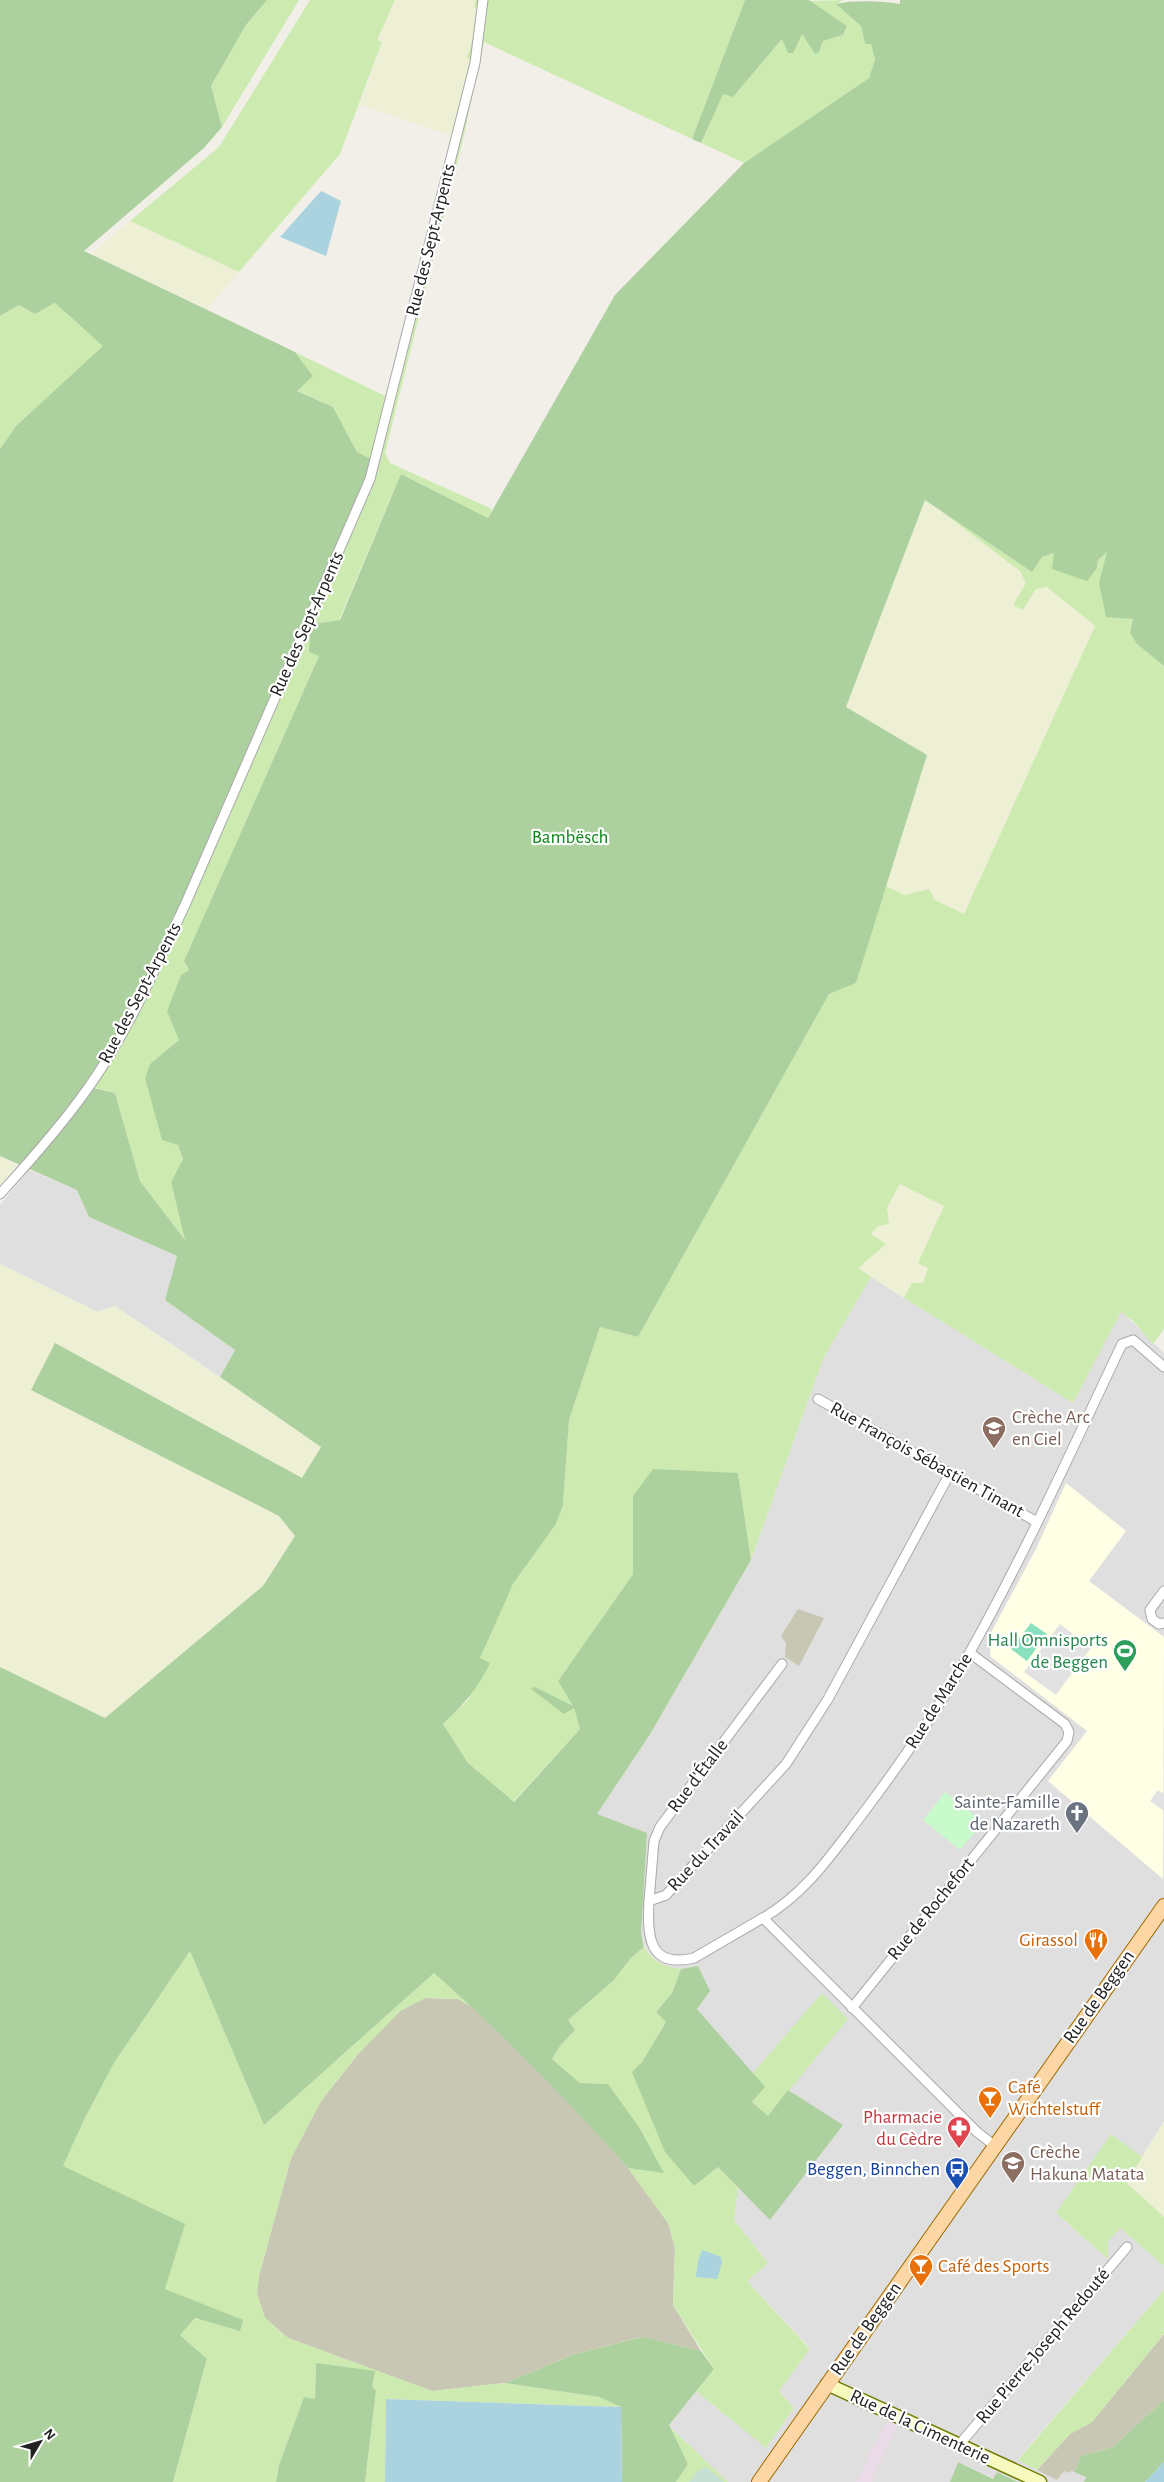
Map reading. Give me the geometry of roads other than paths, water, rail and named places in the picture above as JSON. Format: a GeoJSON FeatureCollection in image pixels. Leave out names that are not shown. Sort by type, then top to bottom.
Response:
{"type":"FeatureCollection","features":[{"type":"Feature","properties":{"kind":"main road","name":"Rue de Beggen"},"geometry":{"type":"LineString","coordinates":[[759,2482],[1164,1906]]}},
{"type":"Feature","properties":{"kind":"main road","name":"Rue de la Cimenterie"},"geometry":{"type":"LineString","coordinates":[[827,2384],[1040,2482]]}},
{"type":"Feature","properties":{"kind":"street","name":"Rue des Sept-Arpents"},"geometry":{"type":"LineString","coordinates":[[0,1194],[61,1124],[89,1086],[154,970],[189,896],[370,479],[475,63],[483,0]]}},
{"type":"Feature","properties":{"kind":"street","name":"Rue de Marche"},"geometry":{"type":"LineString","coordinates":[[763,1918],[794,1897],[850,1831],[890,1777],[970,1653],[1037,1522],[1122,1344],[1132,1340],[1164,1367]]}},
{"type":"Feature","properties":{"kind":"street","name":"Rue François Sébastien Tinant"},"geometry":{"type":"LineString","coordinates":[[818,1399],[1037,1522]]}},
{"type":"Feature","properties":{"kind":"street","name":"Rue du Travail"},"geometry":{"type":"LineString","coordinates":[[763,1918],[694,1958],[682,1960],[670,1959],[659,1953],[651,1943],[648,1932],[650,1901],[666,1895],[786,1764],[828,1699],[950,1473]]}},
{"type":"Feature","properties":{"kind":"street"},"geometry":{"type":"LineString","coordinates":[[1164,1591],[1150,1610],[1152,1618],[1159,1624],[1164,1623]]}},
{"type":"Feature","properties":{"kind":"street","name":"Rue de Rochefort"},"geometry":{"type":"LineString","coordinates":[[852,2008],[1066,1741],[1069,1732],[1066,1724],[970,1653]]}},
{"type":"Feature","properties":{"kind":"street","name":"Rue d'Étalle"},"geometry":{"type":"LineString","coordinates":[[650,1901],[654,1841],[660,1827],[782,1664]]}},
{"type":"Feature","properties":{"kind":"street"},"geometry":{"type":"LineString","coordinates":[[763,1918],[977,2132],[995,2146]]}},
{"type":"Feature","properties":{"kind":"street","name":"Rue Pierre-Joseph Redouté"},"geometry":{"type":"LineString","coordinates":[[959,2445],[1127,2247]]}},
{"type":"Feature","properties":{"kind":"water"},"geometry":{"type":"Polygon","coordinates":[[[321,191],[341,201],[326,256],[280,237],[321,191]]]}},
{"type":"Feature","properties":{"kind":"water"},"geometry":{"type":"Polygon","coordinates":[[[702,2250],[721,2257],[722,2263],[717,2279],[696,2277],[698,2261],[702,2250]]]}},
{"type":"Feature","properties":{"kind":"water"},"geometry":{"type":"Polygon","coordinates":[[[386,2399],[621,2407],[622,2482],[385,2482],[386,2399]]]}},
{"type":"Feature","properties":{"kind":"water"},"geometry":{"type":"Polygon","coordinates":[[[1164,2462],[1164,2482],[1145,2482],[1164,2462]]]}},
{"type":"Feature","properties":{"kind":"place","name":"Crèche Arc en Ciel"},"geometry":{"type":"Point","coordinates":[994,1449]}},
{"type":"Feature","properties":{"kind":"place","name":"Hall Omnisports de Beggen"},"geometry":{"type":"Point","coordinates":[1125,1672]}},
{"type":"Feature","properties":{"kind":"place","name":"Sainte-Famille de Nazareth"},"geometry":{"type":"Point","coordinates":[1077,1834]}},
{"type":"Feature","properties":{"kind":"place","name":"Girassol"},"geometry":{"type":"Point","coordinates":[1096,1961]}},
{"type":"Feature","properties":{"kind":"place","name":"Café Wichtelstuff"},"geometry":{"type":"Point","coordinates":[990,2119]}},
{"type":"Feature","properties":{"kind":"place","name":"Pharmacie du Cèdre"},"geometry":{"type":"Point","coordinates":[959,2149]}},
{"type":"Feature","properties":{"kind":"place","name":"Crèche Hakuna Matata"},"geometry":{"type":"Point","coordinates":[1013,2184]}},
{"type":"Feature","properties":{"kind":"place","name":"Beggen, Binnchen"},"geometry":{"type":"Point","coordinates":[957,2190]}},
{"type":"Feature","properties":{"kind":"place","name":"Café des Sports"},"geometry":{"type":"Point","coordinates":[921,2287]}},
{"type":"Feature","properties":{"kind":"park label","name":"Bambësch"},"geometry":{"type":"Point","coordinates":[570,837]}}]}
